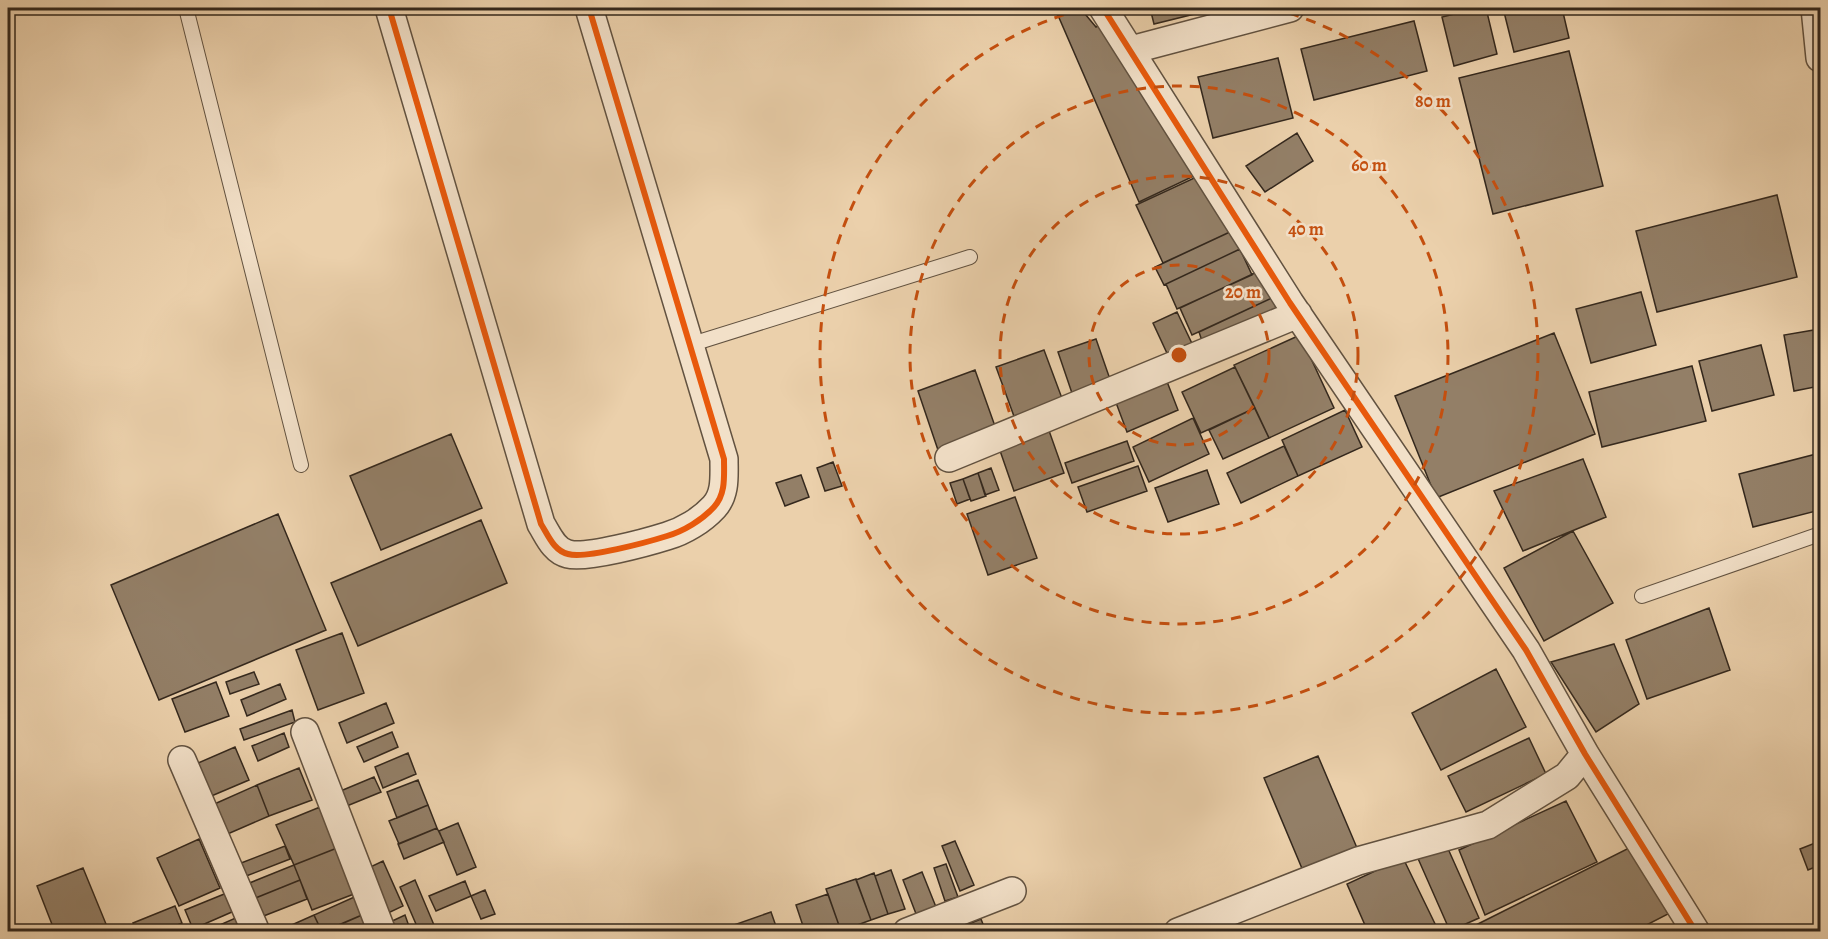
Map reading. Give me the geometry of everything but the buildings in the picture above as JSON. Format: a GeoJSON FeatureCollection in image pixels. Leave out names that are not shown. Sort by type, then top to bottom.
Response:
{"type":"FeatureCollection","features":[{"type":"Feature","properties":{"kind":"street"},"geometry":{"type":"LineString","coordinates":[[389,8],[541,524],[555,547],[568,554],[588,555],[669,536],[698,521],[715,506],[724,486],[723,459],[589,8]]}},
{"type":"Feature","properties":{"kind":"street"},"geometry":{"type":"LineString","coordinates":[[1104,8],[1298,314],[1526,650],[1585,754],[1696,932]]}},
{"type":"Feature","properties":{"kind":"street"},"geometry":{"type":"LineString","coordinates":[[1131,51],[1290,8]]}},
{"type":"Feature","properties":{"kind":"street"},"geometry":{"type":"LineString","coordinates":[[1815,8],[1820,43]]}},
{"type":"Feature","properties":{"kind":"street"},"geometry":{"type":"LineString","coordinates":[[949,458],[1298,314]]}},
{"type":"Feature","properties":{"kind":"street"},"geometry":{"type":"LineString","coordinates":[[305,732],[381,932]]}},
{"type":"Feature","properties":{"kind":"street"},"geometry":{"type":"LineString","coordinates":[[1178,932],[1358,861],[1488,825],[1567,776],[1585,754]]}},
{"type":"Feature","properties":{"kind":"street"},"geometry":{"type":"LineString","coordinates":[[182,760],[256,932]]}},
{"type":"Feature","properties":{"kind":"street"},"geometry":{"type":"LineString","coordinates":[[907,932],[1012,891]]}},
{"type":"Feature","properties":{"kind":"lane"},"geometry":{"type":"LineString","coordinates":[[186,8],[302,465]]}},
{"type":"Feature","properties":{"kind":"lane"},"geometry":{"type":"LineString","coordinates":[[689,345],[970,257]]}},
{"type":"Feature","properties":{"kind":"lane"},"geometry":{"type":"LineString","coordinates":[[1642,596],[1821,534]]}},
{"type":"Feature","properties":{"kind":"cycle path"},"geometry":{"type":"LineString","coordinates":[[389,8],[541,524],[559,550],[577,555],[632,546],[686,528],[704,516],[718,502],[724,478],[724,459],[589,8]]}},
{"type":"Feature","properties":{"kind":"cycle path"},"geometry":{"type":"LineString","coordinates":[[1103,8],[1290,303],[1526,650],[1585,754],[1696,932]]}}]}
